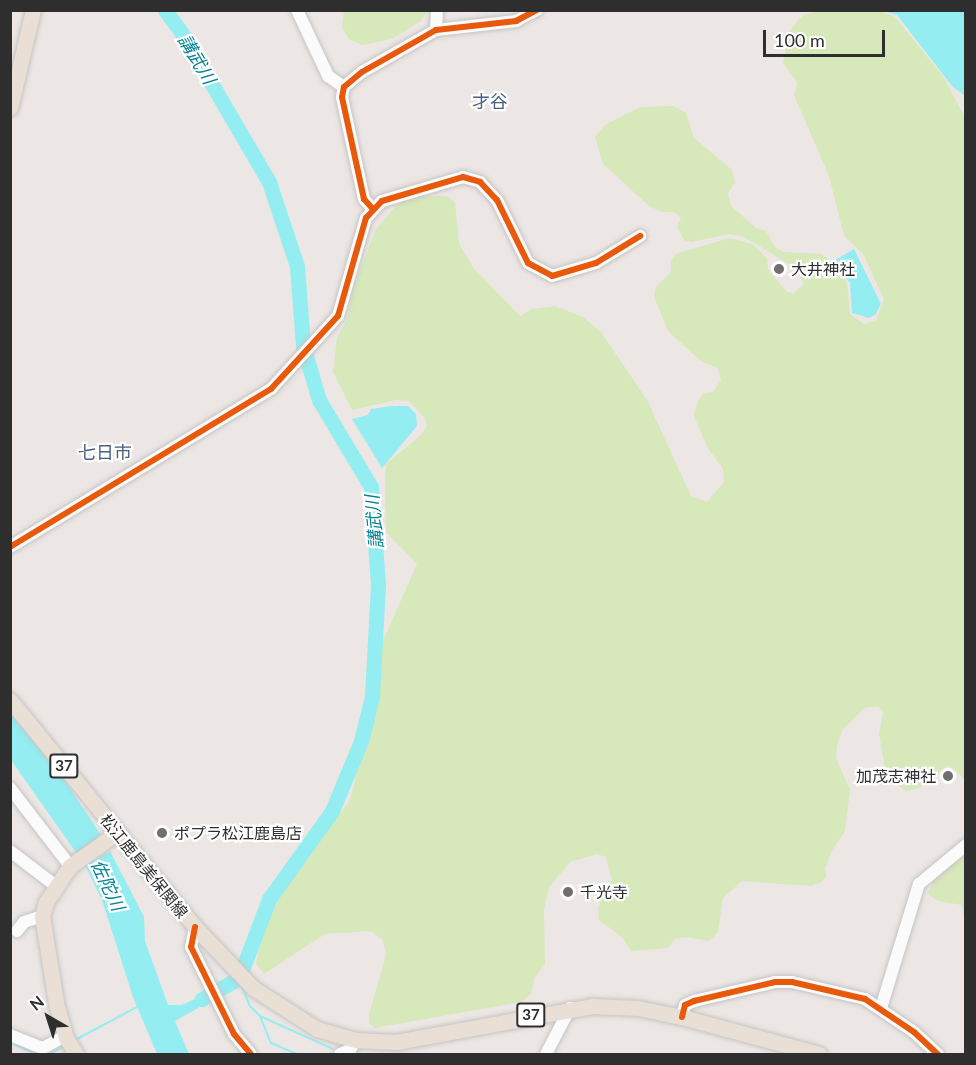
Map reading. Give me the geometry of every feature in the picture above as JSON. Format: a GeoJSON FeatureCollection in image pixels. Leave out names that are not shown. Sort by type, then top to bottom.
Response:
{"type":"FeatureCollection","features":[{"type":"Feature","properties":{"kind":"main road"},"geometry":{"type":"LineString","coordinates":[[10,108],[33,10]]}},
{"type":"Feature","properties":{"kind":"main road","name":"松江鹿島美保関線"},"geometry":{"type":"LineString","coordinates":[[10,700],[112,836],[253,988],[294,1017],[356,1040],[396,1042],[431,1038],[570,1008],[638,1008],[682,1017],[787,1050],[819,1054]]}},
{"type":"Feature","properties":{"kind":"main road"},"geometry":{"type":"LineString","coordinates":[[69,1044],[42,916],[56,886],[74,863],[112,836]]}},
{"type":"Feature","properties":{"kind":"street"},"geometry":{"type":"LineString","coordinates":[[297,10],[328,76],[344,87]]}},
{"type":"Feature","properties":{"kind":"street"},"geometry":{"type":"LineString","coordinates":[[436,30],[437,10]]}},
{"type":"Feature","properties":{"kind":"street"},"geometry":{"type":"LineString","coordinates":[[372,208],[364,199],[342,97],[344,87],[362,72],[436,30],[516,21],[537,10]]}},
{"type":"Feature","properties":{"kind":"street"},"geometry":{"type":"LineString","coordinates":[[10,547],[261,397],[298,362],[338,316],[366,218],[372,208],[396,196],[463,177],[480,182],[497,200],[528,262],[552,276],[596,263],[640,236]]}},
{"type":"Feature","properties":{"kind":"street"},"geometry":{"type":"LineString","coordinates":[[10,788],[74,863]]}},
{"type":"Feature","properties":{"kind":"street"},"geometry":{"type":"LineString","coordinates":[[880,1008],[920,884],[966,845]]}},
{"type":"Feature","properties":{"kind":"street"},"geometry":{"type":"LineString","coordinates":[[10,851],[56,886]]}},
{"type":"Feature","properties":{"kind":"street"},"geometry":{"type":"LineString","coordinates":[[17,931],[24,922],[42,916]]}},
{"type":"Feature","properties":{"kind":"street"},"geometry":{"type":"LineString","coordinates":[[195,927],[189,942],[234,1034],[251,1054]]}},
{"type":"Feature","properties":{"kind":"street"},"geometry":{"type":"LineString","coordinates":[[682,1017],[685,1005],[694,1001],[775,982],[792,982],[865,999],[880,1008],[938,1054]]}},
{"type":"Feature","properties":{"kind":"street"},"geometry":{"type":"LineString","coordinates":[[546,1054],[570,1008]]}},
{"type":"Feature","properties":{"kind":"street"},"geometry":{"type":"LineString","coordinates":[[10,1035],[43,1048],[69,1044]]}},
{"type":"Feature","properties":{"kind":"street"},"geometry":{"type":"LineString","coordinates":[[340,1054],[350,1050],[356,1040]]}},
{"type":"Feature","properties":{"kind":"green space"},"geometry":{"type":"Polygon","coordinates":[[[344,10],[428,11],[421,21],[392,39],[362,45],[349,39],[342,27],[344,10]]]}},
{"type":"Feature","properties":{"kind":"green space"},"geometry":{"type":"Polygon","coordinates":[[[830,10],[879,11],[894,16],[942,75],[965,117],[965,779],[948,765],[920,788],[906,791],[892,782],[885,768],[879,734],[883,712],[878,706],[864,708],[842,731],[837,746],[836,759],[850,789],[845,831],[833,849],[825,868],[826,877],[820,883],[811,886],[742,881],[723,898],[718,932],[709,941],[685,937],[675,939],[668,948],[631,951],[622,937],[599,920],[598,907],[612,880],[606,857],[597,854],[570,862],[549,887],[544,909],[545,964],[534,979],[531,994],[521,1002],[375,1028],[369,1023],[369,1014],[386,955],[383,940],[371,931],[325,934],[264,974],[256,963],[264,926],[285,887],[350,800],[378,687],[381,645],[417,564],[386,532],[385,479],[386,464],[421,435],[427,426],[425,418],[409,401],[396,400],[352,410],[333,372],[337,337],[347,321],[352,291],[376,229],[396,206],[413,196],[446,196],[455,202],[459,243],[474,269],[520,316],[532,309],[555,306],[583,317],[601,332],[647,400],[691,496],[707,502],[724,482],[723,469],[707,447],[694,416],[698,401],[704,393],[713,392],[721,380],[718,368],[702,362],[668,331],[654,297],[656,287],[671,272],[671,261],[676,254],[729,238],[753,244],[767,259],[768,269],[786,291],[793,294],[804,284],[797,269],[744,237],[730,234],[691,242],[684,240],[677,227],[681,218],[674,212],[662,212],[649,206],[603,164],[595,137],[605,125],[640,107],[673,106],[686,113],[694,138],[732,170],[735,182],[728,194],[731,206],[756,228],[766,231],[775,247],[784,252],[821,254],[829,259],[847,282],[850,314],[864,324],[876,320],[884,299],[863,254],[844,236],[829,176],[794,95],[797,82],[783,63],[789,32],[797,21],[805,14],[830,10]]]}},
{"type":"Feature","properties":{"kind":"green space"},"geometry":{"type":"Polygon","coordinates":[[[965,848],[965,924],[962,905],[938,901],[927,894],[937,875],[965,848]]]}},
{"type":"Feature","properties":{"kind":"water"},"geometry":{"type":"Polygon","coordinates":[[[884,11],[965,11],[965,96],[952,86],[897,15],[884,11]]]}},
{"type":"Feature","properties":{"kind":"water"},"geometry":{"type":"Polygon","coordinates":[[[854,249],[881,304],[876,314],[869,318],[852,313],[850,283],[832,262],[854,249]]]}},
{"type":"Feature","properties":{"kind":"water"},"geometry":{"type":"Polygon","coordinates":[[[408,406],[416,414],[417,426],[382,468],[352,419],[368,415],[371,409],[408,406]]]}},
{"type":"Feature","properties":{"kind":"water"},"geometry":{"type":"Polygon","coordinates":[[[10,713],[63,778],[101,835],[77,854],[11,760],[10,713]]]}},
{"type":"Feature","properties":{"kind":"water","name":"佐陀川"},"geometry":{"type":"Polygon","coordinates":[[[110,851],[144,917],[145,941],[168,1005],[182,1005],[208,993],[212,1000],[175,1021],[189,1054],[157,1054],[133,997],[102,900],[85,865],[110,851]]]}},
{"type":"Feature","properties":{"kind":"waterway","name":"講武川"},"geometry":{"type":"LineString","coordinates":[[165,10],[182,33],[269,182],[297,266],[303,346],[319,400],[371,487],[378,585],[372,697],[361,741],[332,811],[269,899],[239,978],[202,999]]}},
{"type":"Feature","properties":{"kind":"waterway","name":"講武川"},"geometry":{"type":"LineString","coordinates":[[241,984],[250,1006],[260,1016],[271,1043],[297,1054]]}},
{"type":"Feature","properties":{"kind":"waterway"},"geometry":{"type":"LineString","coordinates":[[75,1040],[139,1006]]}},
{"type":"Feature","properties":{"kind":"waterway"},"geometry":{"type":"LineString","coordinates":[[260,1016],[333,1049]]}},
{"type":"Feature","properties":{"kind":"waterway"},"geometry":{"type":"LineString","coordinates":[[10,1042],[36,1054]]}},
{"type":"Feature","properties":{"kind":"waterway"},"geometry":{"type":"LineString","coordinates":[[49,1054],[65,1046]]}},
{"type":"Feature","properties":{"kind":"cycle path"},"geometry":{"type":"LineString","coordinates":[[372,208],[364,199],[342,97],[344,87],[362,72],[436,30],[516,21],[537,10]]}},
{"type":"Feature","properties":{"kind":"cycle path"},"geometry":{"type":"LineString","coordinates":[[10,547],[271,389],[338,316],[366,218],[382,201],[463,177],[480,182],[497,200],[528,263],[552,276],[596,263],[640,236]]}},
{"type":"Feature","properties":{"kind":"cycle path"},"geometry":{"type":"LineString","coordinates":[[195,927],[191,947],[234,1034],[251,1054]]}},
{"type":"Feature","properties":{"kind":"cycle path"},"geometry":{"type":"LineString","coordinates":[[682,1017],[685,1005],[694,1001],[775,982],[792,982],[865,999],[914,1032],[938,1054]]}},
{"type":"Feature","properties":{"kind":"place","name":"大井神社"},"geometry":{"type":"Point","coordinates":[779,269]}},
{"type":"Feature","properties":{"kind":"place","name":"加茂志神社"},"geometry":{"type":"Point","coordinates":[948,776]}},
{"type":"Feature","properties":{"kind":"place","name":"ポプラ松江鹿島店"},"geometry":{"type":"Point","coordinates":[162,833]}},
{"type":"Feature","properties":{"kind":"place","name":"千光寺"},"geometry":{"type":"Point","coordinates":[568,892]}},
{"type":"Feature","properties":{"kind":"district","name":"才谷"},"geometry":{"type":"Point","coordinates":[490,101]}},
{"type":"Feature","properties":{"kind":"district","name":"七日市"},"geometry":{"type":"Point","coordinates":[105,452]}}]}
